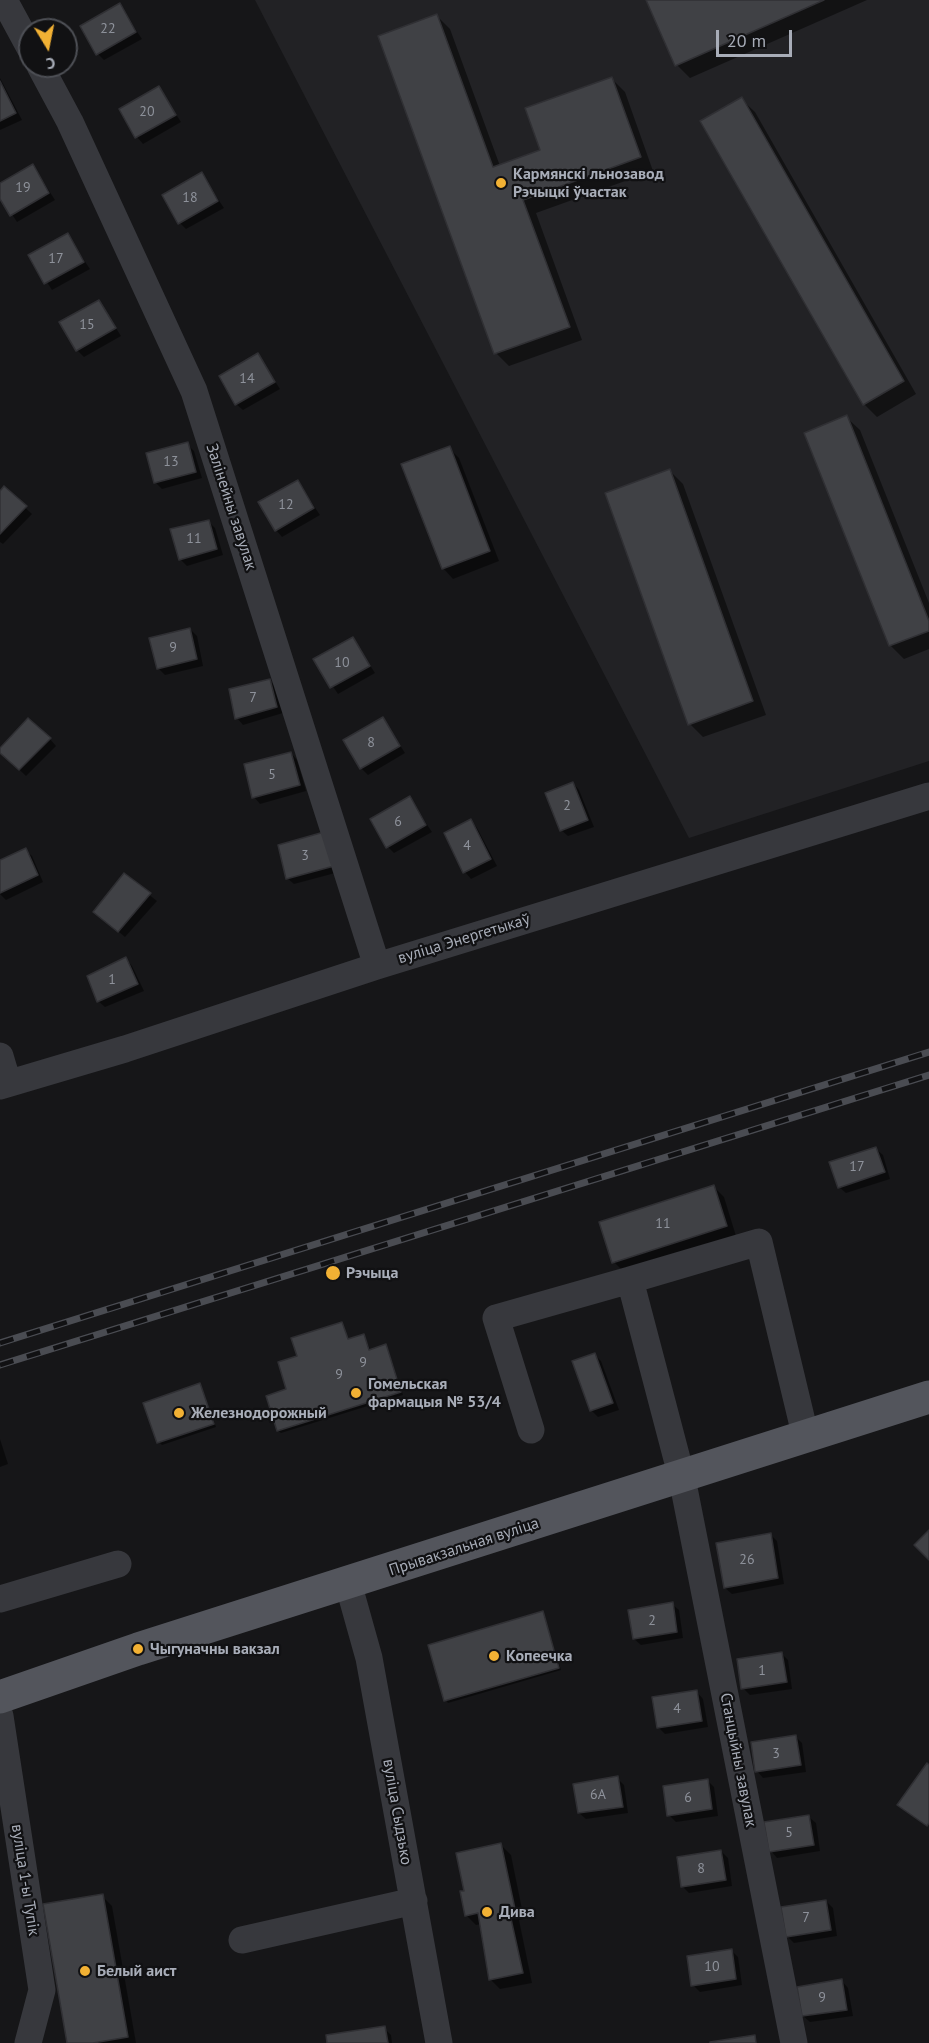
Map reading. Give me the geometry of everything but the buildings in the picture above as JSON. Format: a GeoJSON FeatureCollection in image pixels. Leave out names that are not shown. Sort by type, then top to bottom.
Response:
{"type":"FeatureCollection","features":[{"type":"Feature","properties":{"kind":"main road","name":"Прывакзальная вуліца"},"geometry":{"type":"LineString","coordinates":[[0,1697],[138,1649],[681,1478],[929,1397]]}},
{"type":"Feature","properties":{"kind":"street"},"geometry":{"type":"LineString","coordinates":[[4,0],[18,26]]}},
{"type":"Feature","properties":{"kind":"street","name":"Залінейны завулак"},"geometry":{"type":"LineString","coordinates":[[46,78],[70,122],[194,391],[377,966]]}},
{"type":"Feature","properties":{"kind":"street","name":"вуліца Энергетыкаў"},"geometry":{"type":"LineString","coordinates":[[4,1084],[125,1049],[377,966],[929,796]]}},
{"type":"Feature","properties":{"kind":"street"},"geometry":{"type":"LineString","coordinates":[[0,1056],[4,1084]]}},
{"type":"Feature","properties":{"kind":"street"},"geometry":{"type":"LineString","coordinates":[[531,1430],[496,1318],[759,1242],[806,1438]]}},
{"type":"Feature","properties":{"kind":"street","name":"Станцыйны завулак"},"geometry":{"type":"LineString","coordinates":[[630,1280],[681,1478],[794,2043]]}},
{"type":"Feature","properties":{"kind":"street"},"geometry":{"type":"LineString","coordinates":[[0,1599],[118,1564]]}},
{"type":"Feature","properties":{"kind":"street","name":"вуліца Сыдзько"},"geometry":{"type":"LineString","coordinates":[[348,1584],[369,1658],[439,2043]]}},
{"type":"Feature","properties":{"kind":"street","name":"вуліца 1-ы Тупік"},"geometry":{"type":"LineString","coordinates":[[0,1716],[42,1990],[28,2043]]}},
{"type":"Feature","properties":{"kind":"street"},"geometry":{"type":"LineString","coordinates":[[242,1940],[414,1901]]}},
{"type":"Feature","properties":{"kind":"shaded area"},"geometry":{"type":"Polygon","coordinates":[[[255,0],[929,0],[929,761],[689,838],[255,0]]]}},
{"type":"Feature","properties":{"kind":"railway"},"geometry":{"type":"LineString","coordinates":[[0,1343],[929,1052]]}},
{"type":"Feature","properties":{"kind":"railway"},"geometry":{"type":"LineString","coordinates":[[0,1365],[929,1075]]}},
{"type":"Feature","properties":{"kind":"place","name":"Кармянскі льнозавод Рэчыцкі ўчастак"},"geometry":{"type":"Point","coordinates":[501,183]}},
{"type":"Feature","properties":{"kind":"place","name":"Рэчыца"},"geometry":{"type":"Point","coordinates":[333,1273]}},
{"type":"Feature","properties":{"kind":"place","name":"Гомельская фармацыя № 53/4"},"geometry":{"type":"Point","coordinates":[356,1393]}},
{"type":"Feature","properties":{"kind":"place","name":"Железнодорожный"},"geometry":{"type":"Point","coordinates":[179,1413]}},
{"type":"Feature","properties":{"kind":"place","name":"Чыгуначны вакзал"},"geometry":{"type":"Point","coordinates":[138,1649]}},
{"type":"Feature","properties":{"kind":"place","name":"Копеечка"},"geometry":{"type":"Point","coordinates":[494,1656]}},
{"type":"Feature","properties":{"kind":"place","name":"Дива"},"geometry":{"type":"Point","coordinates":[487,1912]}},
{"type":"Feature","properties":{"kind":"place","name":"Белый аист"},"geometry":{"type":"Point","coordinates":[85,1971]}}]}
